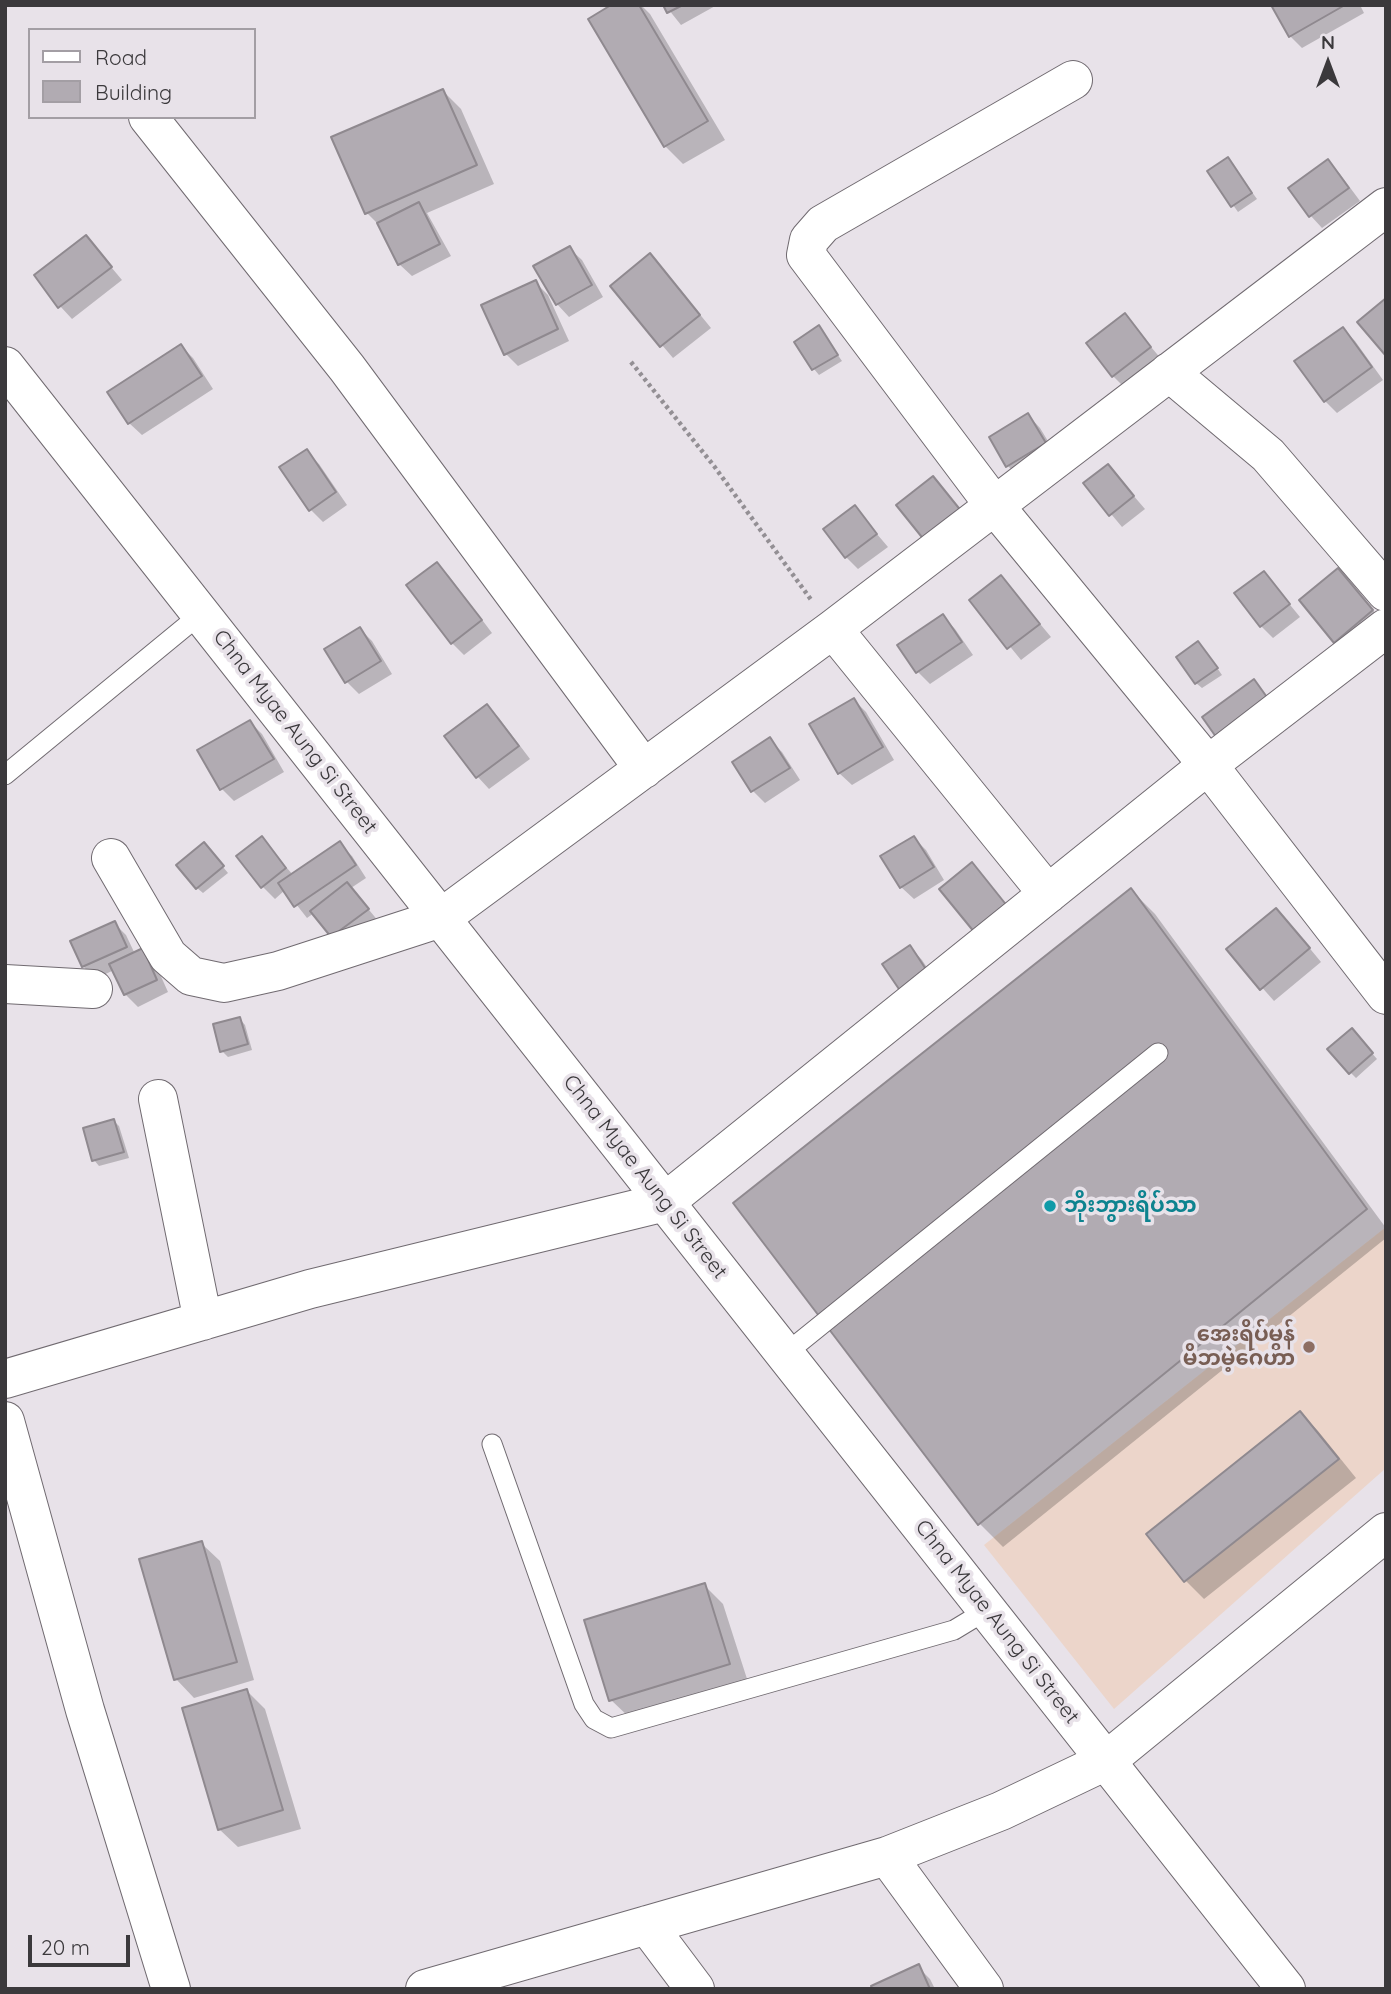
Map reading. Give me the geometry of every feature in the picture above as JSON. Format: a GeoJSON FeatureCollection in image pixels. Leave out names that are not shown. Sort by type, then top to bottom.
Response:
{"type":"FeatureCollection","features":[{"type":"Feature","properties":{"kind":"street"},"geometry":{"type":"LineString","coordinates":[[1073,80],[823,225],[809,240],[806,255],[994,505],[1208,765],[1386,995]]}},
{"type":"Feature","properties":{"kind":"street"},"geometry":{"type":"LineString","coordinates":[[150,119],[347,368],[643,769]]}},
{"type":"Feature","properties":{"kind":"street"},"geometry":{"type":"LineString","coordinates":[[111,858],[168,956],[191,976],[224,982],[278,971],[441,918],[833,629],[1386,207]]}},
{"type":"Feature","properties":{"kind":"street"},"geometry":{"type":"LineString","coordinates":[[1169,372],[1268,455],[1386,592]]}},
{"type":"Feature","properties":{"kind":"street","name":"Chna Myae Aung Si Street"},"geometry":{"type":"LineString","coordinates":[[9,379],[202,613],[1286,1989]]}},
{"type":"Feature","properties":{"kind":"street"},"geometry":{"type":"LineString","coordinates":[[5,1379],[310,1289],[665,1202],[1208,765],[1386,628]]}},
{"type":"Feature","properties":{"kind":"street"},"geometry":{"type":"LineString","coordinates":[[833,629],[1048,894]]}},
{"type":"Feature","properties":{"kind":"street"},"geometry":{"type":"LineString","coordinates":[[5,984],[93,989]]}},
{"type":"Feature","properties":{"kind":"street"},"geometry":{"type":"LineString","coordinates":[[158,1099],[203,1321]]}},
{"type":"Feature","properties":{"kind":"street"},"geometry":{"type":"LineString","coordinates":[[5,1421],[85,1710],[171,1989]]}},
{"type":"Feature","properties":{"kind":"street"},"geometry":{"type":"LineString","coordinates":[[440,1987],[887,1856],[1001,1811],[1106,1761],[1386,1532]]}},
{"type":"Feature","properties":{"kind":"street"},"geometry":{"type":"LineString","coordinates":[[887,1856],[984,1989]]}},
{"type":"Feature","properties":{"kind":"street"},"geometry":{"type":"LineString","coordinates":[[647,1925],[695,1989]]}},
{"type":"Feature","properties":{"kind":"lane"},"geometry":{"type":"LineString","coordinates":[[5,775],[202,613]]}},
{"type":"Feature","properties":{"kind":"lane"},"geometry":{"type":"LineString","coordinates":[[785,1354],[1158,1053]]}},
{"type":"Feature","properties":{"kind":"lane"},"geometry":{"type":"LineString","coordinates":[[492,1444],[584,1704],[594,1719],[611,1728],[954,1630],[987,1610]]}},
{"type":"Feature","properties":{"kind":"path"},"geometry":{"type":"LineString","coordinates":[[631,362],[714,466],[833,629]]}},
{"type":"Feature","properties":{"kind":"shaded area","name":"အေးရိပ်မွန် မိဘမဲ့ဂေဟာ"},"geometry":{"type":"Polygon","coordinates":[[[1386,1227],[1386,1468],[1114,1709],[984,1545],[1386,1227]]]}},
{"type":"Feature","properties":{"kind":"building"},"geometry":{"type":"Polygon","coordinates":[[[611,5],[639,5],[708,121],[664,147],[588,19],[611,5]]]}},
{"type":"Feature","properties":{"kind":"building"},"geometry":{"type":"Polygon","coordinates":[[[663,5],[683,5],[667,13],[663,5]]]}},
{"type":"Feature","properties":{"kind":"building"},"geometry":{"type":"Polygon","coordinates":[[[1271,5],[1345,5],[1289,37],[1271,5]]]}},
{"type":"Feature","properties":{"kind":"building"},"geometry":{"type":"Polygon","coordinates":[[[443,89],[477,165],[365,214],[331,137],[443,89]]]}},
{"type":"Feature","properties":{"kind":"building"},"geometry":{"type":"Polygon","coordinates":[[[1228,157],[1252,193],[1231,207],[1207,171],[1228,157]]]}},
{"type":"Feature","properties":{"kind":"building"},"geometry":{"type":"Polygon","coordinates":[[[1328,159],[1349,188],[1309,217],[1288,188],[1328,159]]]}},
{"type":"Feature","properties":{"kind":"building"},"geometry":{"type":"Polygon","coordinates":[[[419,202],[440,244],[398,265],[377,223],[419,202]]]}},
{"type":"Feature","properties":{"kind":"building"},"geometry":{"type":"Polygon","coordinates":[[[86,235],[112,267],[58,308],[34,275],[86,235]]]}},
{"type":"Feature","properties":{"kind":"building"},"geometry":{"type":"Polygon","coordinates":[[[570,246],[592,285],[556,305],[533,266],[570,246]]]}},
{"type":"Feature","properties":{"kind":"building"},"geometry":{"type":"Polygon","coordinates":[[[650,253],[700,315],[660,347],[610,286],[650,253]]]}},
{"type":"Feature","properties":{"kind":"building"},"geometry":{"type":"Polygon","coordinates":[[[536,280],[558,329],[504,355],[481,305],[536,280]]]}},
{"type":"Feature","properties":{"kind":"building"},"geometry":{"type":"Polygon","coordinates":[[[1386,298],[1386,356],[1357,322],[1386,298]]]}},
{"type":"Feature","properties":{"kind":"building"},"geometry":{"type":"Polygon","coordinates":[[[1125,313],[1151,347],[1112,377],[1086,343],[1125,313]]]}},
{"type":"Feature","properties":{"kind":"building"},"geometry":{"type":"Polygon","coordinates":[[[819,325],[838,355],[812,370],[794,342],[819,325]]]}},
{"type":"Feature","properties":{"kind":"building"},"geometry":{"type":"Polygon","coordinates":[[[1343,327],[1372,367],[1324,402],[1294,361],[1343,327]]]}},
{"type":"Feature","properties":{"kind":"building"},"geometry":{"type":"Polygon","coordinates":[[[181,344],[202,376],[128,424],[107,392],[181,344]]]}},
{"type":"Feature","properties":{"kind":"building"},"geometry":{"type":"Polygon","coordinates":[[[1028,413],[1046,443],[1006,467],[989,437],[1028,413]]]}},
{"type":"Feature","properties":{"kind":"building"},"geometry":{"type":"Polygon","coordinates":[[[307,449],[336,492],[309,511],[279,467],[307,449]]]}},
{"type":"Feature","properties":{"kind":"building"},"geometry":{"type":"Polygon","coordinates":[[[1108,464],[1134,496],[1109,516],[1083,483],[1108,464]]]}},
{"type":"Feature","properties":{"kind":"building"},"geometry":{"type":"Polygon","coordinates":[[[933,476],[962,512],[925,541],[896,505],[933,476]]]}},
{"type":"Feature","properties":{"kind":"building"},"geometry":{"type":"Polygon","coordinates":[[[855,505],[877,534],[845,558],[823,529],[855,505]]]}},
{"type":"Feature","properties":{"kind":"building"},"geometry":{"type":"Polygon","coordinates":[[[437,562],[482,620],[451,644],[406,585],[437,562]]]}},
{"type":"Feature","properties":{"kind":"building"},"geometry":{"type":"Polygon","coordinates":[[[1338,568],[1373,610],[1334,643],[1299,600],[1338,568]]]}},
{"type":"Feature","properties":{"kind":"building"},"geometry":{"type":"Polygon","coordinates":[[[1264,571],[1290,604],[1260,627],[1234,593],[1264,571]]]}},
{"type":"Feature","properties":{"kind":"building"},"geometry":{"type":"Polygon","coordinates":[[[1001,575],[1040,624],[1007,649],[969,600],[1001,575]]]}},
{"type":"Feature","properties":{"kind":"building"},"geometry":{"type":"Polygon","coordinates":[[[943,614],[962,642],[916,673],[897,645],[943,614]]]}},
{"type":"Feature","properties":{"kind":"building"},"geometry":{"type":"Polygon","coordinates":[[[360,627],[381,661],[345,683],[324,649],[360,627]]]}},
{"type":"Feature","properties":{"kind":"building"},"geometry":{"type":"Polygon","coordinates":[[[1198,641],[1218,668],[1195,684],[1176,657],[1198,641]]]}},
{"type":"Feature","properties":{"kind":"building"},"geometry":{"type":"Polygon","coordinates":[[[1254,679],[1274,707],[1221,744],[1202,717],[1254,679]]]}},
{"type":"Feature","properties":{"kind":"building"},"geometry":{"type":"Polygon","coordinates":[[[854,698],[883,747],[838,774],[809,724],[854,698]]]}},
{"type":"Feature","properties":{"kind":"building"},"geometry":{"type":"Polygon","coordinates":[[[487,704],[519,746],[476,778],[444,736],[487,704]]]}},
{"type":"Feature","properties":{"kind":"building"},"geometry":{"type":"Polygon","coordinates":[[[250,720],[274,759],[220,790],[197,750],[250,720]]]}},
{"type":"Feature","properties":{"kind":"building"},"geometry":{"type":"Polygon","coordinates":[[[770,737],[790,768],[751,792],[732,762],[770,737]]]}},
{"type":"Feature","properties":{"kind":"building"},"geometry":{"type":"Polygon","coordinates":[[[262,836],[286,868],[261,888],[236,856],[262,836]]]}},
{"type":"Feature","properties":{"kind":"building"},"geometry":{"type":"Polygon","coordinates":[[[914,836],[934,867],[900,888],[880,856],[914,836]]]}},
{"type":"Feature","properties":{"kind":"building"},"geometry":{"type":"Polygon","coordinates":[[[340,841],[356,865],[294,907],[278,883],[340,841]]]}},
{"type":"Feature","properties":{"kind":"building"},"geometry":{"type":"Polygon","coordinates":[[[204,842],[224,866],[196,889],[176,865],[204,842]]]}},
{"type":"Feature","properties":{"kind":"building"},"geometry":{"type":"Polygon","coordinates":[[[972,862],[1008,907],[975,933],[939,889],[972,862]]]}},
{"type":"Feature","properties":{"kind":"building"},"geometry":{"type":"Polygon","coordinates":[[[347,882],[369,909],[331,937],[310,911],[347,882]]]}},
{"type":"Feature","properties":{"kind":"building","name":"ဘိုးဘွားရိပ်သာ"},"geometry":{"type":"Polygon","coordinates":[[[1131,888],[1367,1209],[978,1525],[733,1203],[1131,888]]]}},
{"type":"Feature","properties":{"kind":"building"},"geometry":{"type":"Polygon","coordinates":[[[1276,908],[1310,948],[1260,990],[1226,949],[1276,908]]]}},
{"type":"Feature","properties":{"kind":"building"},"geometry":{"type":"Polygon","coordinates":[[[115,921],[127,947],[82,967],[70,941],[115,921]]]}},
{"type":"Feature","properties":{"kind":"building"},"geometry":{"type":"Polygon","coordinates":[[[910,945],[933,980],[905,998],[882,964],[910,945]]]}},
{"type":"Feature","properties":{"kind":"building"},"geometry":{"type":"Polygon","coordinates":[[[143,948],[157,980],[124,995],[109,964],[143,948]]]}},
{"type":"Feature","properties":{"kind":"building"},"geometry":{"type":"Polygon","coordinates":[[[240,1017],[248,1044],[220,1052],[213,1024],[240,1017]]]}},
{"type":"Feature","properties":{"kind":"building"},"geometry":{"type":"Polygon","coordinates":[[[1352,1028],[1373,1053],[1349,1074],[1327,1049],[1352,1028]]]}},
{"type":"Feature","properties":{"kind":"building"},"geometry":{"type":"Polygon","coordinates":[[[114,1119],[124,1152],[92,1161],[83,1128],[114,1119]]]}},
{"type":"Feature","properties":{"kind":"building"},"geometry":{"type":"Polygon","coordinates":[[[1300,1411],[1339,1459],[1184,1582],[1146,1534],[1300,1411]]]}},
{"type":"Feature","properties":{"kind":"building"},"geometry":{"type":"Polygon","coordinates":[[[202,1541],[237,1662],[174,1680],[139,1559],[202,1541]]]}},
{"type":"Feature","properties":{"kind":"building"},"geometry":{"type":"Polygon","coordinates":[[[705,1583],[730,1664],[609,1701],[584,1620],[705,1583]]]}},
{"type":"Feature","properties":{"kind":"building"},"geometry":{"type":"Polygon","coordinates":[[[247,1689],[283,1810],[218,1830],[182,1708],[247,1689]]]}},
{"type":"Feature","properties":{"kind":"building"},"geometry":{"type":"Polygon","coordinates":[[[919,1964],[930,1989],[872,1989],[871,1986],[919,1964]]]}},
{"type":"Feature","properties":{"kind":"place","name":"ဘိုးဘွားရိပ်သာ"},"geometry":{"type":"Point","coordinates":[1050,1206]}},
{"type":"Feature","properties":{"kind":"place","name":"အေးရိပ်မွန် မိဘမဲ့ဂေဟာ"},"geometry":{"type":"Point","coordinates":[1309,1347]}}]}
